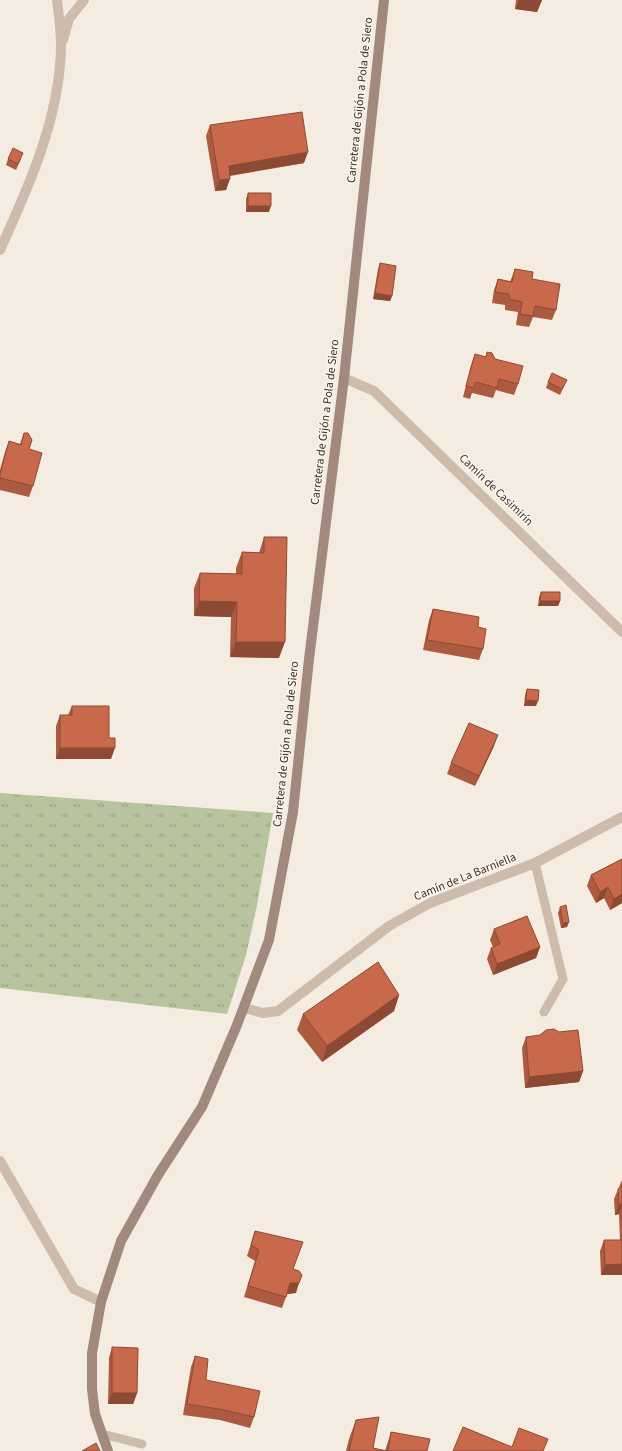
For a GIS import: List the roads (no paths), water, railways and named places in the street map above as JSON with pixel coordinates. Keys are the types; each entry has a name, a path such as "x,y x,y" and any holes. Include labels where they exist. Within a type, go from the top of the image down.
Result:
{"street":[{"path":"57,0 61,46"},
{"path":"0,250 22,203 43,148 55,101 61,46 69,20 84,0"},
{"name":"Carretera de Gijón a Pola de Siero","path":"108,1451 95,1414 92,1389 92,1353 101,1302 121,1241 158,1175 202,1107 244,1008 269,940 293,812 309,659 344,378 384,0"},
{"name":"Camín de Casimirín","path":"344,378 374,390 622,632"},
{"name":"Camín de La Barniella","path":"244,1008 263,1013 278,1011 389,926 430,903 535,863 622,817"},
{"path":"0,1161 74,1289 101,1302"}],"lane":[{"path":"535,863 563,979 544,1012"},
{"path":"102,1434 142,1444"}]}
